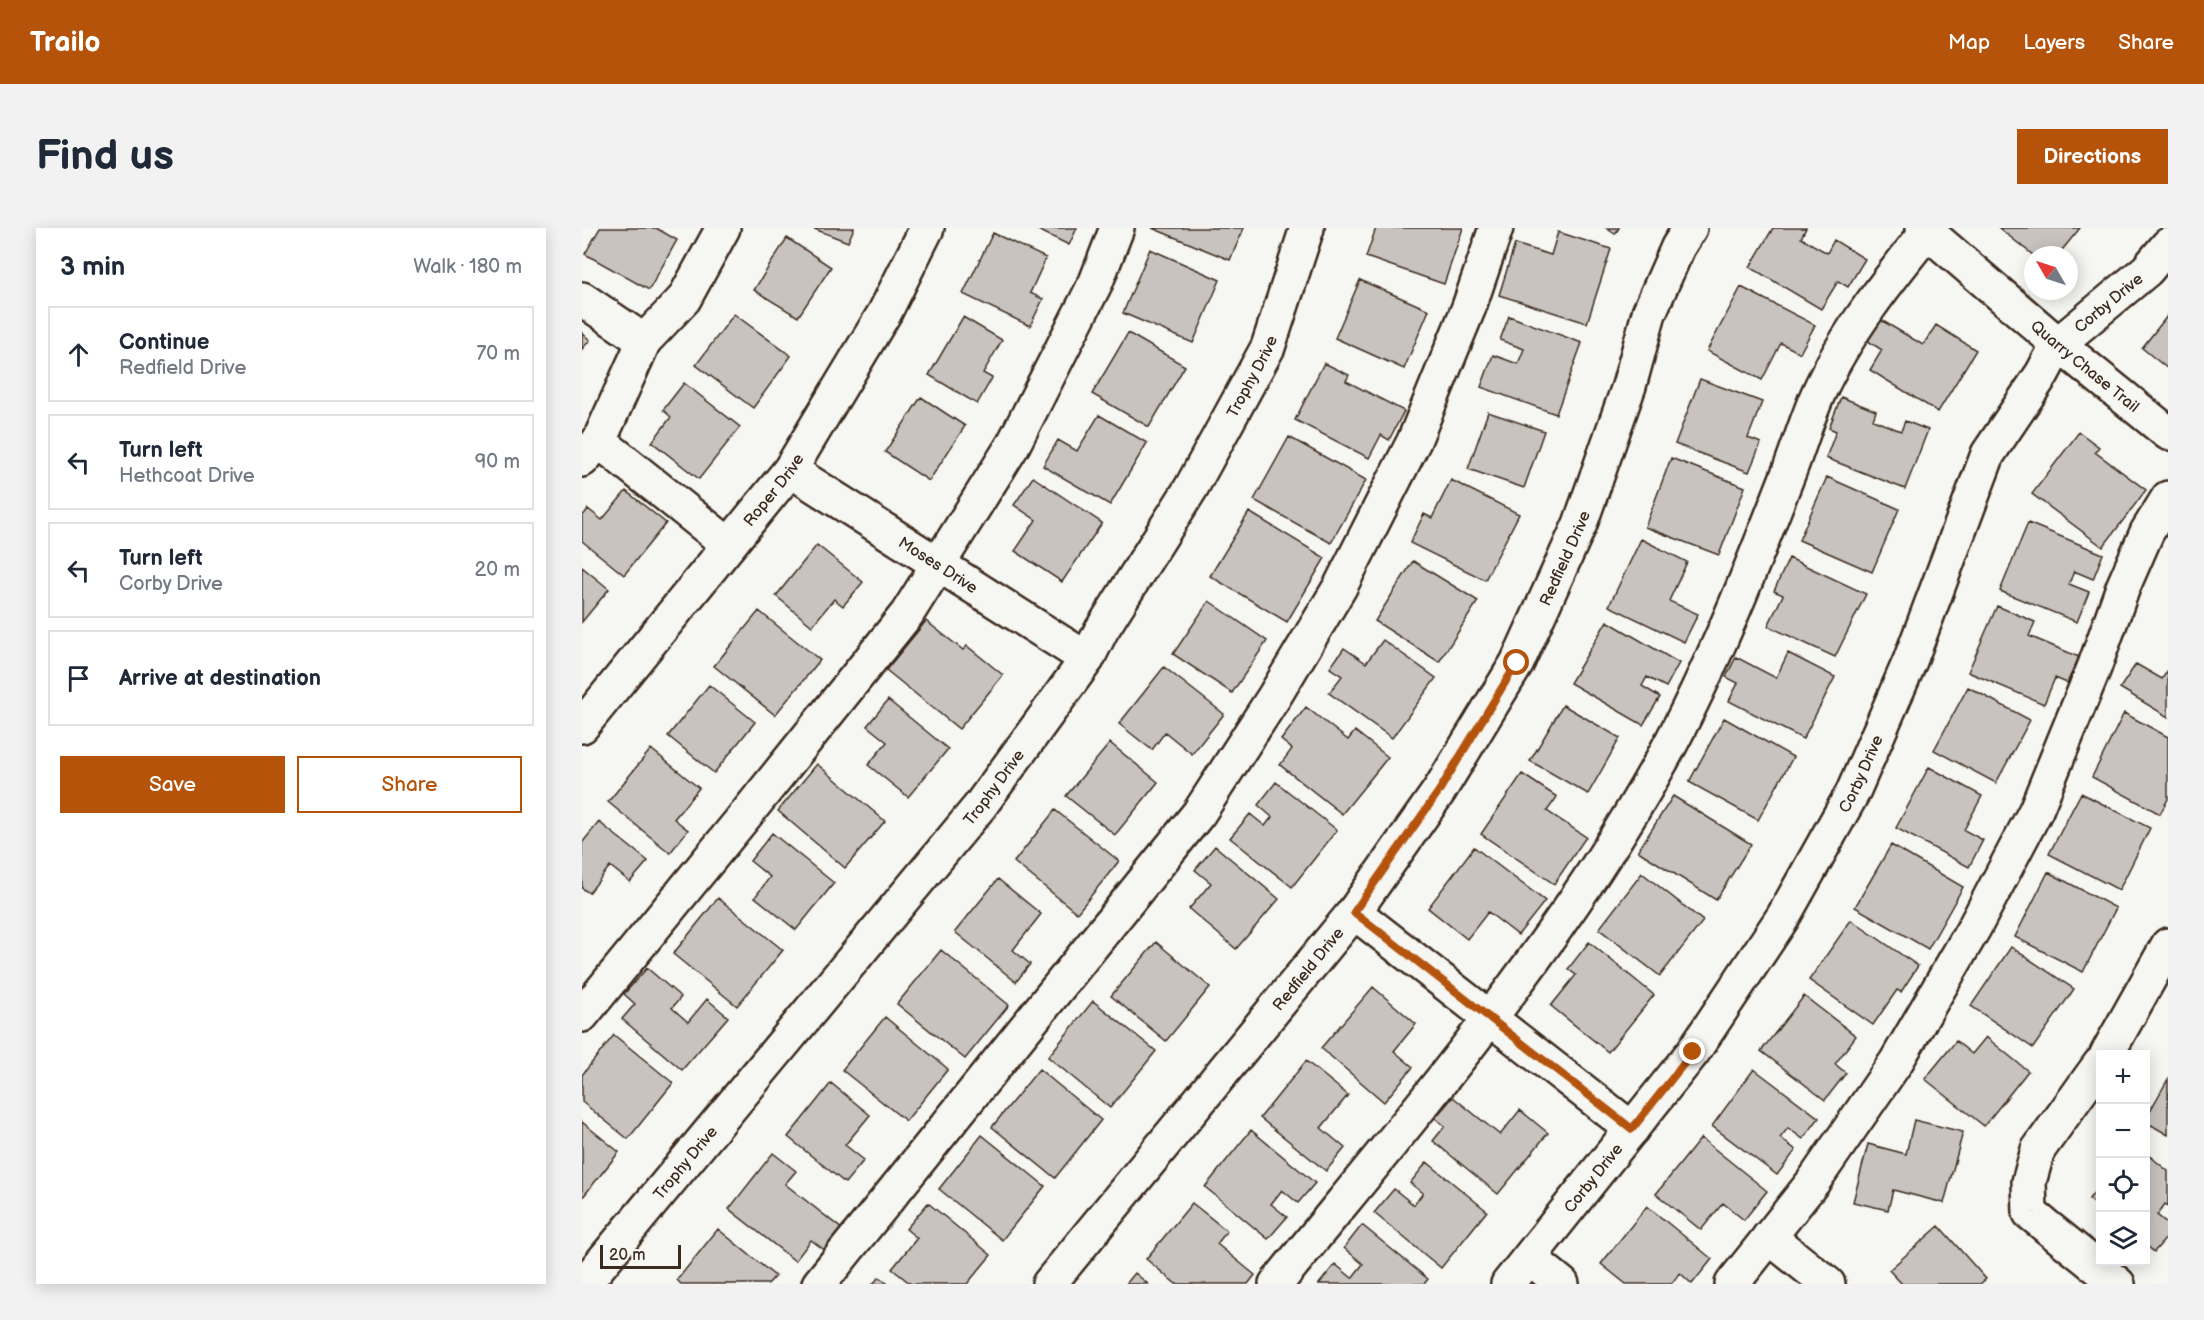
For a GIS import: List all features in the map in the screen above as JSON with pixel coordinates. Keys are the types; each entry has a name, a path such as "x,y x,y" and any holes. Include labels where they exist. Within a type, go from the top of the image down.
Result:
{"street":[{"path":"723,228 684,299 644,341 590,450 729,545"},
{"name":"Roper Drive","path":"582,726 790,470 885,312 927,228"},
{"path":"582,1015 907,614 1013,445 1091,292 1117,228"},
{"name":"Trophy Drive","path":"584,1284 980,806 1087,659 1101,631 1191,488 1268,347 1307,228"},
{"path":"819,1284 1199,813 1268,706 1340,588 1414,441 1469,307 1496,228"},
{"name":"Redfield Drive","path":"1049,1284 1354,912 1439,791 1517,663 1580,524 1629,386 1649,314 1678,247 1690,228"},
{"path":"1276,1284 1491,1019 1545,944 1612,843 1663,758 1715,656 1818,394 1851,336 1927,229"},
{"name":"Quarry Chase Trail","path":"1927,229 2058,344 2168,433"},
{"name":"Corby Drive","path":"1508,1284 1693,1052 1783,916 1853,792 1910,661 1988,454 2042,374 2058,344 2147,270 2168,245"},
{"path":"582,299 644,341"},
{"name":"Moses Drive","path":"790,470 1087,659"},
{"path":"1732,1284 1813,1182 1896,1062 1974,928 2036,810 2094,668 2123,587 2147,532 2168,498"},
{"path":"1354,912 1632,1129"},
{"path":"2109,1050 2168,945"},
{"path":"2096,1070 2038,1150 2029,1182 2030,1213 2118,1284"},
{"path":"1769,1237 1828,1284"},
{"path":"1530,1258 1562,1284"}],"building":[{"path":"600,228 656,228 677,240 649,290 585,254"},
{"path":"812,228 854,228 848,242"},
{"path":"1034,228 1077,228 1069,245"},
{"path":"1152,228 1244,228 1230,260"},
{"path":"1376,228 1463,228 1444,284 1366,257"},
{"path":"1606,228 1619,228 1615,234"},
{"path":"1773,228 1806,228 1801,238 1827,253 1834,240 1865,259 1848,287 1838,281 1821,309 1750,267"},
{"path":"1999,228 2080,228 2065,246 2024,246 2024,248"},
{"path":"1558,232 1611,249 1587,323 1499,295 1515,244 1551,255"},
{"path":"993,233 1046,258 1030,293 1043,299 1030,326 963,294"},
{"path":"787,238 831,267 798,317 754,290"},
{"path":"1150,249 1220,280 1193,343 1123,313"},
{"path":"1360,280 1429,310 1404,369 1335,338"},
{"path":"1741,287 1815,325 1800,353 1781,343 1762,380 1707,351"},
{"path":"734,314 791,356 753,408 696,365"},
{"path":"2168,315 2168,369 2142,348"},
{"path":"1509,316 1582,343 1556,414 1481,387 1493,355 1518,364 1524,349 1500,340"},
{"path":"963,317 1002,340 983,373 992,378 977,404 929,375"},
{"path":"1881,320 1923,345 1936,325 1976,350 1938,412 1870,370 1882,350 1868,341"},
{"path":"582,333 590,340 582,349"},
{"path":"1128,333 1185,366 1149,427 1092,394"},
{"path":"1324,363 1349,375 1346,381 1404,411 1389,440 1381,435 1369,458 1295,420"},
{"path":"1700,379 1762,402 1748,438 1761,443 1749,472 1675,444"},
{"path":"684,383 740,427 699,479 652,442 671,417 663,410"},
{"path":"921,397 965,426 929,481 885,452"},
{"path":"1841,397 1876,411 1873,420 1901,431 1905,421 1928,430 1905,489 1826,458 1836,431 1829,428"},
{"path":"1488,412 1544,431 1524,488 1468,469"},
{"path":"1099,415 1147,443 1110,505 1043,466 1058,440 1077,451"},
{"path":"2079,432 2099,447 2095,452 2146,490 2103,547 2032,494"},
{"path":"1289,437 1366,480 1331,543 1254,500"},
{"path":"1671,458 1745,487 1719,555 1645,527"},
{"path":"1033,477 1102,523 1062,582 1015,551 1036,520 1014,505"},
{"path":"1827,477 1899,509 1872,572 1799,540"},
{"path":"1451,480 1519,514 1485,580 1410,543 1424,514 1432,518"},
{"path":"626,491 666,523 624,575 582,541 582,517 588,509 602,520"},
{"path":"1249,512 1325,558 1287,622 1210,576"},
{"path":"2028,523 2103,554 2093,579 2074,571 2069,584 2089,592 2077,622 2000,591"},
{"path":"1641,539 1687,562 1669,601 1698,614 1684,642 1609,606"},
{"path":"817,545 863,582 843,606 834,599 812,626 776,596"},
{"path":"1789,558 1866,594 1835,657 1768,626 1783,595 1774,591"},
{"path":"1413,561 1478,601 1439,662 1375,621"},
{"path":"582,567 609,589 582,622"},
{"path":"1209,601 1267,641 1232,693 1173,654"},
{"path":"1997,606 2035,622 2029,636 2079,657 2067,683 2055,678 2044,704 1968,672"},
{"path":"759,611 820,660 775,715 714,666"},
{"path":"926,621 963,650 967,646 1003,675 959,729 886,670"},
{"path":"1607,621 1679,663 1666,687 1647,677 1642,686 1660,697 1643,725 1570,683"},
{"path":"1383,640 1436,678 1392,738 1329,693 1342,676 1330,668 1344,648 1366,663"},
{"path":"1788,653 1835,677 1803,739 1729,701 1738,683 1726,677 1736,657 1776,678"},
{"path":"2136,664 2162,679 2168,670 2168,717 2120,688"},
{"path":"1164,667 1224,714 1192,754 1165,732 1152,750 1119,724"},
{"path":"709,685 755,722 714,773 668,736"},
{"path":"1968,687 2030,720 1996,783 1934,750"},
{"path":"888,700 948,749 908,797 868,765 887,742 867,726"},
{"path":"1563,705 1620,738 1588,794 1530,761"},
{"path":"1306,707 1348,740 1355,731 1388,757 1342,814 1280,765 1292,749 1281,740"},
{"path":"2124,713 2168,737 2168,799 2160,814 2092,777"},
{"path":"1724,718 1793,757 1758,820 1689,782"},
{"path":"1110,743 1158,782 1115,835 1066,796"},
{"path":"651,749 699,788 674,819 688,830 670,853 608,802"},
{"path":"817,764 885,821 845,868 778,811"},
{"path":"1929,767 1982,796 1964,830 1983,840 1969,867 1896,828"},
{"path":"1522,774 1557,797 1547,811 1586,837 1554,884 1481,834"},
{"path":"1276,782 1337,830 1292,887 1230,838 1250,814 1265,826 1272,817 1258,805"},
{"path":"2081,793 2150,828 2119,890 2049,854"},
{"path":"1673,796 1751,844 1716,900 1638,851"},
{"path":"1055,810 1119,861 1077,913 1014,862"},
{"path":"599,822 648,861 630,882 610,866 589,893 582,888 582,843"},
{"path":"772,833 834,883 796,930 755,897 770,877 750,861"},
{"path":"1891,845 1963,887 1928,949 1855,907"},
{"path":"1215,846 1279,899 1236,949 1189,909 1211,883 1195,870"},
{"path":"1474,847 1545,901 1518,935 1488,912 1467,939 1428,908"},
{"path":"2048,872 2116,908 2083,972 2015,937"},
{"path":"1642,873 1703,921 1660,976 1599,929"},
{"path":"998,879 1041,914 1013,950 1030,964 1016,982 955,932"},
{"path":"718,898 783,950 737,1006 673,954"},
{"path":"1851,920 1918,966 1901,992 1897,990 1873,1025 1809,980"},
{"path":"1156,942 1210,987 1166,1041 1111,996"},
{"path":"1589,942 1654,995 1608,1052 1551,1006 1576,975 1568,969"},
{"path":"2011,947 2074,989 2033,1048 1971,1006"},
{"path":"941,950 1009,1005 965,1059 897,1004"},
{"path":"647,968 681,997 672,1008 688,1022 707,999 728,1017 682,1070 622,1019 635,1004 624,994"},
{"path":"1373,987 1416,1024 1394,1051 1413,1067 1384,1102 1321,1048"},
{"path":"1804,996 1856,1036 1835,1064 1846,1073 1825,1100 1761,1051"},
{"path":"1093,1001 1156,1051 1110,1108 1048,1057"},
{"path":"885,1017 948,1069 906,1121 842,1070"},
{"path":"614,1035 673,1083 628,1139 582,1102 582,1075"},
{"path":"1986,1037 2028,1071 1984,1126 1925,1079 1956,1041 1972,1054"},
{"path":"1306,1061 1348,1095 1321,1128 1345,1148 1326,1171 1260,1118"},
{"path":"1039,1069 1101,1120 1055,1178 992,1127"},
{"path":"1754,1069 1819,1118 1803,1139 1788,1128 1780,1138 1796,1150 1777,1175 1712,1126"},
{"path":"2168,1079 2168,1135 2150,1124 2150,1111"},
{"path":"831,1083 870,1115 845,1145 864,1160 845,1183 788,1137"},
{"path":"1453,1097 1500,1135 1520,1110 1548,1133 1498,1194 1433,1141 1445,1126 1435,1118"},
{"path":"1914,1120 1963,1132 1944,1203 1893,1190 1888,1210 1853,1202 1868,1144 1906,1154"},
{"path":"582,1122 619,1152 582,1198"},
{"path":"1251,1130 1315,1183 1298,1203 1282,1190 1271,1204 1287,1217 1268,1239 1205,1187"},
{"path":"982,1135 1045,1186 1002,1240 939,1189"},
{"path":"1701,1138 1767,1191 1744,1220 1723,1203 1701,1230 1656,1194"},
{"path":"773,1153 796,1171 785,1184 843,1230 827,1252 811,1240 795,1261 729,1209"},
{"path":"2150,1156 2168,1171 2168,1206 2165,1204 2157,1215 2168,1224 2168,1236 2154,1252 2150,1248"},
{"path":"1427,1162 1487,1211 1441,1268 1374,1213 1394,1189 1414,1205 1423,1193 1410,1183"},
{"path":"2096,1190 2096,1205 2089,1199"},
{"path":"928,1203 991,1255 967,1284 911,1284 892,1269 917,1238 906,1229"},
{"path":"1192,1203 1227,1231 1217,1244 1255,1275 1248,1284 1176,1284 1146,1259"},
{"path":"1647,1206 1712,1259 1692,1284 1680,1273 1671,1284 1626,1284 1601,1264"},
{"path":"1362,1225 1428,1279 1424,1284 1319,1284 1335,1264 1352,1278 1363,1264 1344,1248"},
{"path":"1939,1226 1986,1279 1980,1284 1902,1284 1889,1270"},
{"path":"718,1229 775,1276 768,1284 681,1284 677,1280"},
{"path":"1135,1273 1148,1284 1126,1284"},
{"path":"879,1277 888,1284 873,1284"}],"route":[{"path":"1517,663 1439,791 1354,912 1632,1129 1693,1052"}]}
